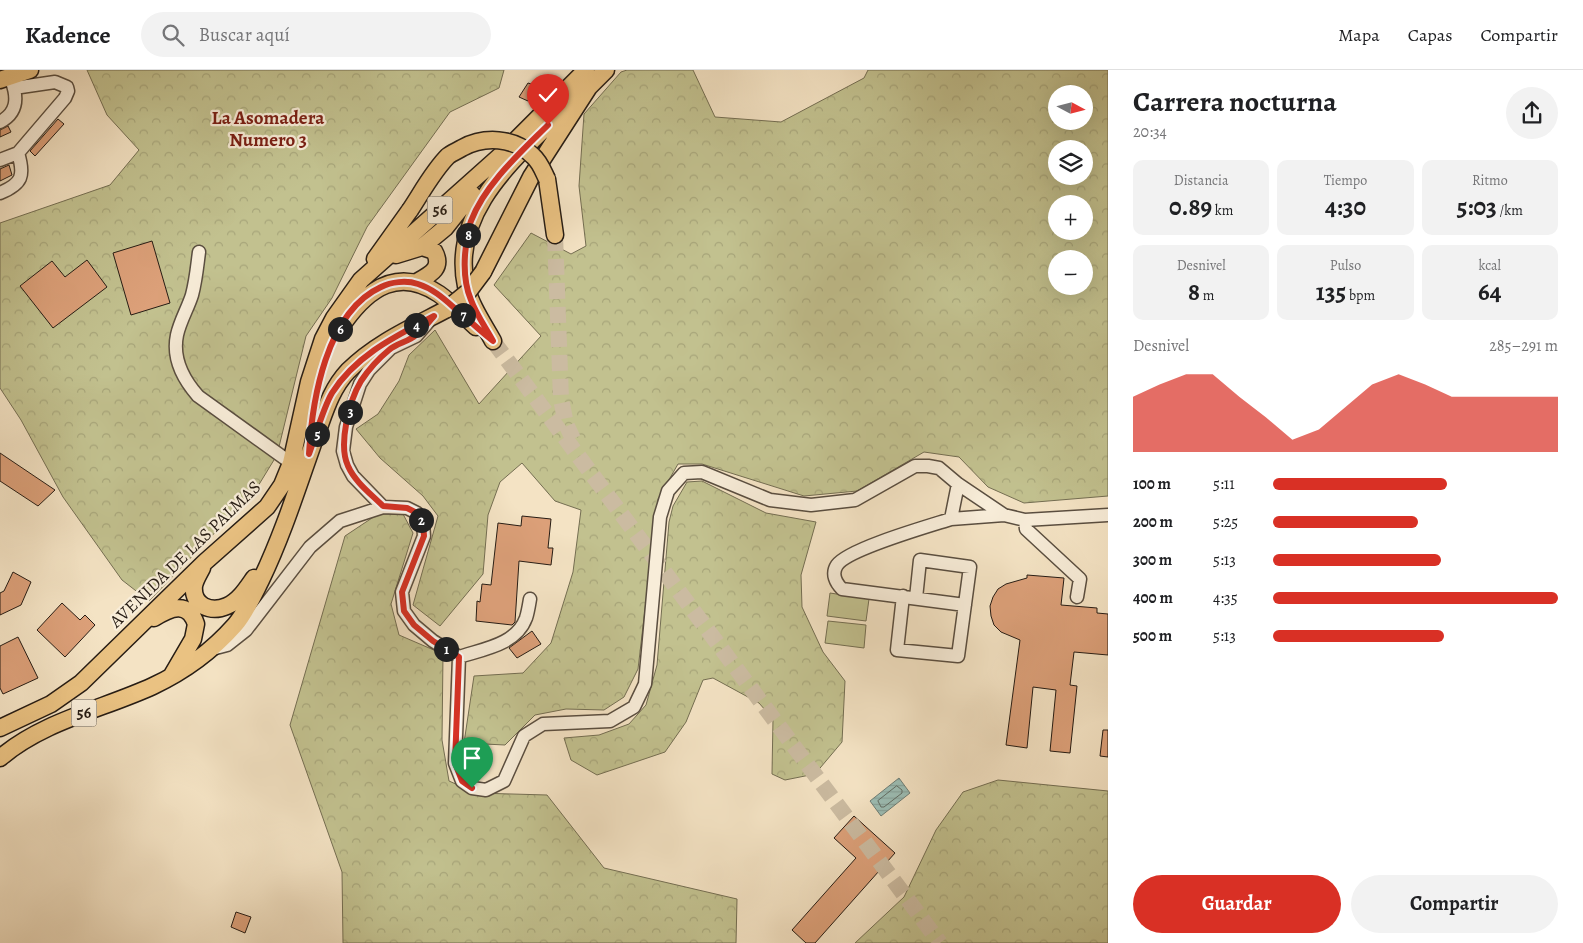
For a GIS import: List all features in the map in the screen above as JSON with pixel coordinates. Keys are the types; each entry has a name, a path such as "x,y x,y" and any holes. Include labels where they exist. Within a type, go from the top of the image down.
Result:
{"main road":[{"path":"8,81 30,70"},
{"name":"AVENIDA DE LAS PALMAS","path":"0,728 51,704 81,683 206,562 267,507 282,485 291,463 309,382 323,339 334,318 361,280 378,263 408,240 500,155 586,70"},
{"name":"56","path":"0,758 20,742 87,711 154,685 192,665 235,625 249,606 274,551 331,395 348,372 378,346 441,312 468,292 483,272 531,177 589,87 606,70"},
{"path":"309,454 311,421 330,345 343,323 358,304 372,291 388,284 416,283 431,289 441,295 493,341 471,302 466,285 465,253 471,221 494,183 514,159 589,87"},
{"path":"361,280 429,180 449,155 470,144 486,139 502,140 520,147 533,156 542,168 547,179 555,235"},
{"path":"378,263 400,252 422,247 445,228 500,155"},
{"path":"472,194 463,214 458,233 454,272 464,307 476,326"},
{"path":"416,283 434,272 437,266 438,257 434,251 422,247"},
{"path":"206,562 194,586 195,596 204,607 220,609 238,600 274,551"},
{"path":"134,631 172,609 179,608 190,613 196,624 196,631 172,675"}],"lane":[{"path":"0,122 8,118 15,103 8,81 56,82 67,87 66,98 18,153 0,160"},
{"path":"0,193 19,182 22,174 22,164 18,153"},
{"path":"198,252 197,273 192,296 177,335 176,352 179,367 187,384 198,396 291,463"},
{"path":"383,506 353,476 347,465 343,451 346,428 360,384 369,370 391,348 416,336 441,312"},
{"path":"459,657 455,763 462,781 472,788 486,790 504,781 524,736 543,724 610,721 634,707 645,684 660,517 668,491 684,473 702,472 770,500 811,505 855,500 915,466 928,466 939,468 958,484 1004,515"},
{"path":"951,519 958,484"},
{"path":"212,648 227,645 246,630 310,547 340,520 383,506 407,508 417,513 423,523 424,536 402,592 404,611 414,625 426,636 459,657"},
{"path":"965,605 842,589 835,579 836,567 843,560 860,550 951,519 1004,515 1025,520 1108,515"},
{"path":"1025,520 1026,529 1080,578 1077,597"},
{"path":"920,560 970,567 965,605 958,656 897,650 920,560"},
{"path":"459,657 499,644 516,634 526,619 530,599"}],"green space":[{"path":"87,70 504,70 499,88 450,112 367,227 332,298 306,336 277,455 255,491 149,601 122,580 63,497 21,420 0,388 0,223 110,185 139,150 107,115"},
{"path":"627,70 693,70 715,117 781,122 864,78 868,70 1108,70 1108,496 1024,503 988,487 959,457 924,452 857,491 804,496 702,464 678,464 658,499 638,669 624,697 604,710 566,709 535,715 505,745 464,743 474,676 523,673 551,643 573,572 581,510 555,501 522,463 500,482 488,515 483,574 440,626 413,605 438,516 423,496 380,458 356,429 378,414 399,381 409,355 435,330 479,404 541,336 494,285 531,233 571,254 586,246 579,186 584,114 621,72"},
{"path":"702,481 766,513 816,522 801,575 802,607 823,652 845,681 842,742 815,774 785,780 772,774 773,719 759,703 713,678 703,680 686,722 665,752 597,775 571,760 564,738 599,735 629,724 646,705 657,665 669,522 673,506 687,482"},
{"path":"378,514 403,514 413,533 391,604 399,635 443,654 442,740 449,781 476,793 547,795 604,868 737,899 736,943 343,943 342,872 290,725 345,536"},
{"path":"830,593 869,599 866,621 827,616"},
{"path":"828,621 866,625 864,648 825,643"},
{"path":"998,780 1108,791 1108,943 855,943 904,897 936,830 963,792"}],"water":[{"path":"899,778 910,793 881,816 870,801"}],"building":[{"path":"528,83 537,86 528,101 519,97"},
{"path":"58,119 64,124 35,156 30,151"},
{"path":"8,126 11,132 0,137 0,130"},
{"path":"9,165 12,175 0,181 0,169"},
{"path":"152,241 170,303 131,315 113,253"},
{"path":"87,260 107,287 53,328 20,286 52,261 65,277"},
{"path":"0,453 55,490 38,506 0,481"},
{"path":"522,516 551,519 548,548 553,548 551,565 519,561 515,622 512,625 476,621 477,601 480,602 482,584 491,585 498,523 521,526"},
{"path":"13,572 31,582 21,605 0,615 0,593 4,591"},
{"path":"1027,575 1064,578 1061,605 1097,608 1097,613 1108,614 1108,655 1074,652 1070,685 1077,686 1070,753 1050,751 1056,690 1033,687 1027,748 1006,745 1020,640 1001,632 994,625 990,606 998,589 1006,584 1027,578"},
{"path":"62,603 80,620 85,615 95,625 65,657 37,630"},
{"path":"532,631 541,644 517,658 509,648"},
{"path":"18,637 38,678 3,694 0,688 0,646"},
{"path":"1103,730 1108,730 1108,757 1100,756"},
{"path":"854,816 895,853 815,943 806,943 792,930 856,858 834,838"},
{"path":"236,912 251,917 245,933 231,927"}],"tunnel":[{"path":"555,235 561,399 566,424 573,439"},
{"path":"493,341 940,943"}],"district":[{"name":"La Asomadera Numero 3","path":"268,129"}],"route":[{"path":"472,788 462,781 455,763 459,657 433,641 414,625 404,611 402,592 424,536 423,523 417,513 407,508 383,506 353,476 343,451 346,428 353,402 360,384 369,370 391,348 416,336 434,316 378,346 348,372 331,395 309,454 311,421 330,345 343,323 358,304 372,291 388,284 405,282 416,283 431,289 441,295 493,341 471,302 466,285 464,268 471,221 480,203 494,183 514,159 548,125"}]}
